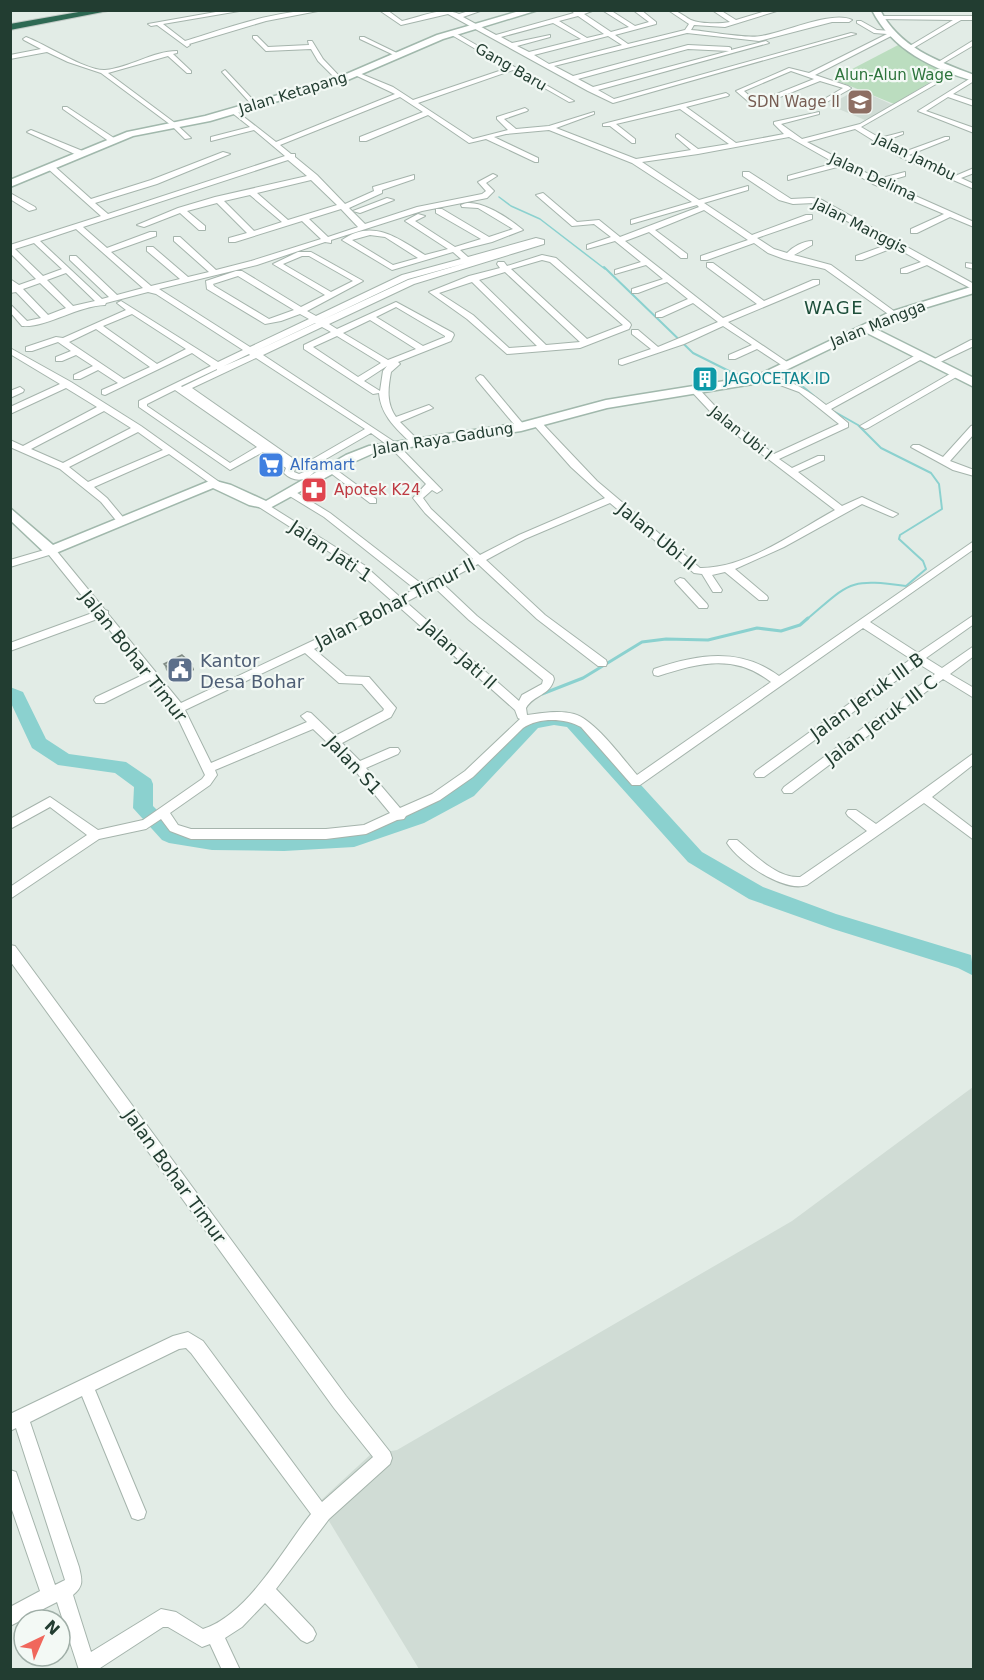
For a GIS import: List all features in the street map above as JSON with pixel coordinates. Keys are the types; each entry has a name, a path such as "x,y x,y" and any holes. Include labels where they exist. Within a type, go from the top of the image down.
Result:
{"highway":[{"path":"10,25 88,10"},
{"path":"10,25 108,10"}],"street":[{"path":"260,20 244,10 155,23 185,44 260,20 320,10"},
{"path":"382,10 401,23 447,11 614,101 853,34"},
{"path":"414,10 424,18"},
{"name":"Jalan Ketapang","path":"10,184 81,153 145,129 233,111 340,80 452,33 534,10"},
{"path":"494,37 555,21 575,12 592,10"},
{"path":"605,10 634,28"},
{"path":"526,55 654,22 636,10"},
{"path":"671,10 694,23 724,28 763,41 785,54"},
{"path":"678,10 694,23"},
{"path":"715,10 735,22"},
{"path":"547,66 687,30 724,28 735,22 777,10"},
{"path":"962,10 974,11"},
{"path":"456,17 479,11"},
{"path":"575,12 686,82"},
{"path":"215,15 236,29"},
{"path":"878,16 891,33 910,48 938,64 974,78"},
{"path":"861,21 878,16 974,18"},
{"path":"724,28 738,34 759,36 827,17 849,19"},
{"path":"590,90 738,50 832,20 858,17 876,32 891,33"},
{"path":"910,48 959,18"},
{"path":"186,19 194,25"},
{"path":"555,21 586,40"},
{"path":"687,30 694,23"},
{"path":"533,27 562,46"},
{"path":"202,30 211,36"},
{"name":"Gang Baru","path":"452,33 571,101"},
{"path":"811,74 891,33"},
{"path":"510,46 548,36"},
{"path":"255,37 266,49 311,45 340,80"},
{"path":"362,38 398,55"},
{"path":"26,39 47,50 103,72 173,124 187,138"},
{"path":"938,64 974,42"},
{"path":"570,79 694,46 738,50"},
{"path":"10,57 47,50"},
{"path":"103,72 137,58 171,52 189,72"},
{"path":"413,102 513,68"},
{"path":"821,78 759,104 739,91 787,70 797,69 848,88 823,102"},
{"path":"801,141 856,127 955,71"},
{"path":"225,72 255,105"},
{"path":"357,74 400,94 430,112 466,139 476,141 514,131 550,128 592,113"},
{"path":"974,78 921,111 974,131"},
{"path":"276,144 400,94"},
{"path":"947,94 974,104"},
{"path":"632,141 608,124 726,95"},
{"path":"682,107 735,145"},
{"path":"65,108 113,140"},
{"path":"514,131 499,118 525,110"},
{"path":"233,111 291,156 364,228"},
{"path":"363,140 430,112"},
{"name":"Jalan Delima","path":"817,113 776,123 790,135 841,164 974,225"},
{"name":"Jalan Jambu","path":"856,127 903,155 974,187"},
{"path":"213,140 255,128"},
{"path":"550,128 635,161 773,252 828,267 894,314"},
{"path":"31,132 81,153"},
{"path":"879,141 901,133"},
{"path":"635,161 790,135"},
{"path":"678,136 698,152"},
{"path":"489,138 535,160"},
{"path":"903,155 947,138"},
{"path":"89,202 154,182 226,154"},
{"path":"71,309 10,248 291,156"},
{"path":"791,178 841,164"},
{"path":"50,167 107,217"},
{"path":"955,178 974,170"},
{"name":"Jalan Manggis","path":"746,174 788,201 809,199 817,201 974,289"},
{"path":"876,182 902,174"},
{"path":"10,306 25,324 47,319 71,309 118,301 328,240 420,209 486,195 490,189 483,182 493,176"},
{"path":"141,225 181,210 314,177"},
{"path":"346,209 379,191 376,189 411,177"},
{"path":"634,222 696,201 745,188"},
{"path":"252,193 287,223"},
{"path":"10,195 32,209"},
{"path":"540,195 575,224 596,222 723,322 786,364"},
{"path":"218,200 253,234"},
{"path":"232,240 303,218 390,200"},
{"path":"424,258 380,231 369,231 346,240 390,268 424,258 455,250 489,240 519,230 473,204 439,211 409,221 455,250 469,261"},
{"path":"590,247 655,228 705,207"},
{"path":"181,210 202,228"},
{"path":"439,211 489,240"},
{"path":"914,231 951,214"},
{"path":"704,258 809,217"},
{"path":"303,218 328,240"},
{"path":"77,226 150,290 159,292 393,445 435,487 420,495 418,501 541,617 603,663"},
{"path":"655,228 684,256"},
{"path":"105,251 153,234"},
{"path":"177,239 215,273"},
{"path":"36,240 102,303"},
{"path":"787,257 794,250 809,243"},
{"path":"859,258 896,244"},
{"path":"150,249 186,280"},
{"path":"764,256 773,252"},
{"path":"330,295 276,264 302,254 311,254 359,280 330,295 299,310 267,322 209,284 238,273 299,310 314,318 387,363"},
{"path":"253,352 314,318 364,300 408,280 492,255 586,343"},
{"path":"542,257 549,257 627,325 621,330 586,343 507,351 470,317 434,294 435,290 472,278 542,257"},
{"path":"73,258 131,311 219,368"},
{"path":"618,272 648,262"},
{"path":"904,272 928,262"},
{"path":"710,266 763,304"},
{"path":"14,290 67,270"},
{"path":"472,278 543,347"},
{"path":"635,291 669,279"},
{"path":"10,281 14,290 47,319"},
{"path":"622,362 657,350 816,282"},
{"name":"Jalan Mangga","path":"786,364 894,314 974,289"},
{"path":"659,315 695,299"},
{"path":"264,447 230,467 143,407 142,403 175,386 322,324 364,300"},
{"path":"358,380 387,363 448,339 450,335 399,305 369,316 309,344 307,349 376,392"},
{"path":"63,341 131,311"},
{"path":"369,316 417,352"},
{"path":"97,326 156,367"},
{"path":"864,327 919,357 973,382"},
{"path":"635,332 657,350"},
{"path":"29,349 55,338 63,341 124,383"},
{"path":"931,363 974,342"},
{"path":"732,357 757,346"},
{"path":"10,350 138,428 217,484 262,505"},
{"path":"105,392 192,350"},
{"path":"59,359 77,351"},
{"path":"417,352 387,371 384,404 393,421 417,444"},
{"path":"829,407 919,357"},
{"name":"Jalan Raya Gadung","path":"262,505 291,493 309,473 331,469 373,449 538,424 606,404 765,376 786,364"},
{"path":"77,377 99,366"},
{"path":"219,368 186,388 221,416"},
{"path":"865,426 955,374"},
{"path":"765,376 802,390 845,424 772,458"},
{"path":"480,378 520,427"},
{"path":"10,411 68,384"},
{"path":"175,386 264,447 309,473 371,429"},
{"path":"10,395 20,390"},
{"name":"Jalan Ubi I","path":"695,390 724,421 791,472"},
{"path":"22,450 104,407"},
{"path":"393,421 429,408"},
{"name":"Jalan Ubi II","path":"538,424 576,467 611,499 702,572 727,568 776,547 840,509 862,500 893,514"},
{"path":"63,467 138,428"},
{"path":"944,462 974,428"},
{"path":"10,443 63,467 88,486 122,522"},
{"path":"916,447 944,462 974,473"},
{"path":"88,486 171,450"},
{"path":"821,458 791,472 840,509"},
{"path":"331,469 373,501"},
{"path":"10,564 51,551 206,485 217,484"},
{"path":"291,493 327,515 420,588"},
{"name":"Jalan Bohar Timur II","path":"179,708 307,649 420,588 522,537 611,499"},
{"name":"Jalan Jati 1","path":"262,505 327,544 399,600"},
{"path":"10,512 51,551"},
{"path":"160,813 174,828 191,834 348,832 374,827 400,816 454,786 528,720 556,715 580,720 636,782 974,544"},
{"name":"Jalan Bohar Timur","path":"51,551 179,708 209,768"},
{"path":"727,568 763,598"},
{"path":"703,606 676,583 702,572 717,590"},
{"path":"434,581 473,618 549,679 547,686 531,694 519,708 528,720"},
{"name":"Jalan Jati II","path":"399,600 519,708"},
{"path":"10,647 104,614"},
{"name":"Jalan Jeruk III B","path":"760,774 974,618"},
{"path":"863,623 974,694"},
{"path":"307,649 339,678 347,681 365,680 390,708 387,714 334,742"},
{"name":"Jalan Jeruk III C","path":"788,789 974,650"},
{"path":"658,672 694,662 740,661 756,666 779,682"},
{"path":"100,700 152,675"},
{"name":"Jalan S1","path":"209,768 310,720 358,766 400,816"},
{"path":"358,766 394,751"},
{"path":"733,843 756,862 795,884 807,880 974,757"},
{"path":"10,894 96,835 146,824 207,781 211,775 209,768"},
{"path":"924,796 974,836"},
{"path":"10,825 50,801 96,835"},
{"path":"852,813 875,830"},
{"name":"Jalan Bohar Timur","path":"10,950 340,1402 389,1464 322,1515"},
{"path":"10,1478 57,1594 87,1667 164,1617 170,1618 198,1637 214,1634 266,1591 322,1515 193,1342 178,1341 16,1421 74,1582 57,1594 10,1617"},
{"path":"86,1387 138,1512"},
{"path":"266,1591 307,1634"},
{"path":"214,1634 231,1670"}],"shaded area":[{"name":"SDN Wage II","path":"856,90 895,106 865,120 829,105"},
{"path":"973,1087 973,1669 419,1669 318,1503 370,1455 397,1450 792,1221"}],"green space":[{"name":"Alun-Alun Wage","path":"902,43 950,70 894,104 833,79"}],"building":[{"path":"315,480 325,486 316,491 306,485"},
{"path":"182,655 192,664 175,674 164,664"}],"waterway":[{"path":"499,197 511,206 540,219 605,269"},
{"path":"604,267 693,353 735,374 759,376"},
{"path":"768,377 801,385 827,407"},
{"path":"806,620 850,586 860,583 906,586 926,569 923,561 899,539 900,535 942,509 939,484 931,473 881,448 858,425 835,412"},
{"path":"542,694 583,678 642,642 666,639 708,640 757,628 781,631 800,625 808,618"},
{"path":"10,693 17,696 39,743 65,760 119,767 144,784 143,808 169,835 212,842 284,843 354,839 417,818 467,791 532,722 554,718 573,722 695,857 756,893 833,921 964,961 974,967"}],"place":[{"name":"SDN Wage II","path":"860,102"},
{"name":"JAGOCETAK.ID","path":"705,379"},
{"name":"Alfamart","path":"271,465"},
{"name":"Apotek K24","path":"314,490"},
{"name":"Kantor Desa Bohar","path":"180,670"}],"district":[{"name":"WAGE","path":"834,307"}]}
